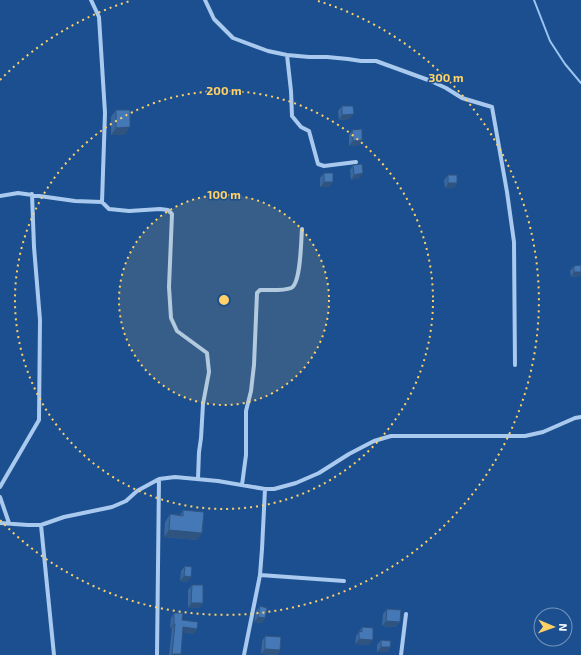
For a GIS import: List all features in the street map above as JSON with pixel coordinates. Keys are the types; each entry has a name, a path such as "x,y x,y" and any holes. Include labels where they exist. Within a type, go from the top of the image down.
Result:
{"street":[{"path":"91,0 99,17 105,113 102,202"},
{"path":"205,0 214,19 233,38 268,51 287,55 376,61 432,81 462,98 492,107 514,242 515,364"},
{"path":"287,55 292,116 301,127 309,131 318,164 324,166 356,162"},
{"path":"0,196 18,193 32,194 75,201 102,202 109,209 129,211 160,209 168,210 172,214 169,287 171,318 177,331 207,353 210,372 203,404 198,479"},
{"path":"0,487 38,420 40,320 34,247 32,194"},
{"path":"242,485 246,455 246,411 251,391 253,372 257,293 260,290 290,289 295,286 298,276 302,229"},
{"path":"0,523 41,525 64,517 112,507 126,501 137,491 159,479 175,477 265,489 274,488 296,482 319,473 349,454 374,441 391,436 525,436 543,432 570,420 581,417"},
{"path":"157,655 159,479"},
{"path":"244,655 260,574 265,489"},
{"path":"0,497 9,523"},
{"path":"41,525 54,655"},
{"path":"260,574 344,581"},
{"path":"401,655 406,614"}],"building":[{"path":"342,106 353,106 354,114 342,115"},
{"path":"116,110 130,110 130,127 116,128"},
{"path":"362,129 362,140 353,141 352,130"},
{"path":"362,164 363,173 354,175 353,165"},
{"path":"324,173 333,173 333,182 324,182"},
{"path":"448,175 457,175 457,183 448,183"},
{"path":"581,265 581,272 574,272 574,266"},
{"path":"183,510 204,512 202,533 169,530 170,514 183,516"},
{"path":"185,566 192,567 191,577 184,576"},
{"path":"192,585 203,585 203,603 191,603"},
{"path":"260,606 267,608 265,618 258,617"},
{"path":"387,609 401,610 400,622 386,621"},
{"path":"174,613 183,613 182,620 198,622 197,629 183,627 181,654 172,654 175,624"},
{"path":"362,627 373,628 373,640 359,639 359,631 362,632"},
{"path":"265,636 281,637 280,650 265,649"},
{"path":"381,640 391,641 390,647 381,647"}],"waterway":[{"path":"534,0 550,41 565,64 581,83"}]}
